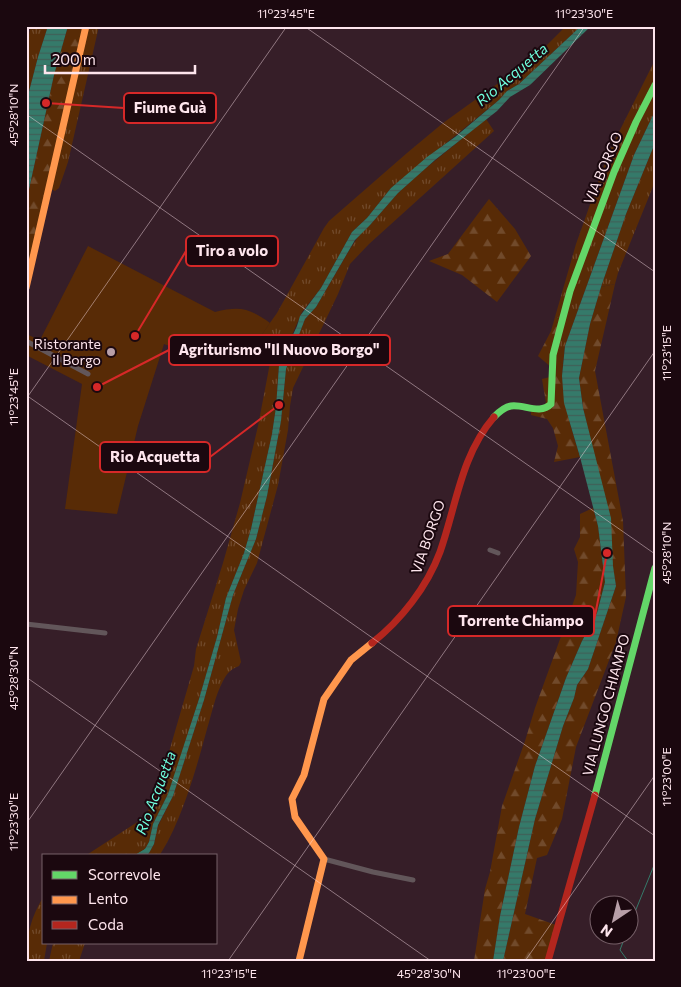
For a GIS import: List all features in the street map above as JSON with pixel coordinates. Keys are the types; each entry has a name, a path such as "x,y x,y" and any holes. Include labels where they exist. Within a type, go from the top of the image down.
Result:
{"street":[{"path":"26,288 86,26"},
{"name":"VIA BORGO","path":"324,859 295,817 292,799 304,775 324,699 351,660 386,632 427,582 440,552 458,487 470,455 492,419 500,411 513,405 539,409 548,407 551,404 551,373 554,350 578,267 621,157 655,84"},
{"path":"26,341 88,374"},
{"path":"490,550 498,554"},
{"name":"VIA LUNGO CHIAMPO","path":"548,961 581,848 655,568"},
{"path":"26,624 105,633"},
{"path":"299,961 324,859 413,880"}],"green space":[{"path":"31,26 48,26 26,103 26,47"},
{"path":"68,26 85,26 26,287 26,203 54,75"},
{"path":"85,26 99,26 68,162 59,188 55,191 48,188"},
{"path":"566,26 581,26 519,84 507,91 499,100 391,188 367,218 352,232 321,288 302,312 279,365 272,434 251,529 244,553 226,598 199,699 168,794 153,824 149,842 145,849 138,854 88,854 142,819 150,808 160,783 194,666 196,649 240,503 258,426 273,354 252,348 277,313 329,221 443,123 536,56"},
{"path":"655,60 655,111 634,155 565,346 563,364 555,359 565,320 555,317 576,244 608,154"},
{"path":"486,119 494,131 369,244 350,264 338,294 293,388 278,485 257,563 244,590 234,630 241,662 239,666 231,670 226,676 218,693 193,777 181,812 167,843 160,854 148,854 154,844 158,826 173,796 204,700 233,595 256,539 267,496 281,421 286,369 305,319 316,307 360,234 398,193"},
{"path":"655,143 655,180 652,189 615,284 601,287 626,214"},
{"path":"489,199 515,229 531,256 497,302 462,275 429,261 448,254"},
{"path":"88,246 215,312 231,309 250,311 270,323 244,360 207,360 164,344 138,426 117,514 65,509 82,384 26,355 26,334 40,340"},
{"path":"615,284 595,371 623,521 626,597 616,642 576,747 562,819 547,855 537,858 525,914 556,925 545,961 503,961 535,819 563,726 577,685 588,669 616,586 595,459 583,408 579,378 590,324 601,287"},
{"path":"555,317 565,320 555,358 563,364 562,376 565,399 580,457 554,462 558,446 553,428 547,419 531,415 531,408 538,410 546,403 542,379 550,377 551,367 538,356 551,331"},
{"path":"593,508 598,526 605,582 597,613 566,678 535,766 519,827 500,916 493,961 474,961 485,889 502,806 576,595 578,562 574,549 580,537 580,514"},
{"path":"42,900 42,944 47,944 44,961 26,961 30,927"},
{"path":"53,944 85,944 79,961 49,961"}],"shaded area":[{"path":"48,26 68,26 54,75 26,203 26,103"},
{"path":"581,26 591,26 530,85 510,97 497,111 435,160 398,193 355,240 316,307 305,319 286,369 281,421 267,496 256,539 233,595 204,700 173,796 158,825 154,844 149,853 138,854 145,849 149,842 153,824 168,794 199,699 226,598 244,553 272,434 279,365 300,316 321,288 352,232 367,218 391,188 427,157 455,137 507,91 519,84"},
{"path":"655,111 655,143 626,214 601,287 590,324 579,378 583,408 611,518 613,566 616,586 588,669 577,685 563,726 535,819 503,961 493,961 500,916 519,827 535,766 566,678 597,613 605,582 598,526 564,403 562,376 565,346 634,155"}],"waterway":[{"name":"Rio Acquetta","path":"137,854 146,849"},
{"path":"638,905 655,863"},
{"path":"622,944 620,950 628,961"}],"traffic: fast":[{"path":"494,417 511,406 542,409 551,404 553,355 570,291 614,172 655,85"},
{"path":"595,795 655,568"}],"traffic: slow":[{"path":"26,288 86,26"},
{"path":"299,961 324,859 295,817 292,799 304,775 324,699 351,660 372,643"}],"traffic: jam":[{"path":"372,643 403,613 428,578 446,535 467,465 474,448 494,417"},
{"path":"548,961 595,795"}],"place":[{"name":"Fiume Guà","path":"46,103"},
{"name":"Tiro a volo","path":"135,336"},
{"name":"Ristorante il Borgo","path":"111,352"},
{"name":"Agriturismo \"Il Nuovo Borgo\"","path":"97,387"},
{"name":"Rio Acquetta","path":"279,405"},
{"name":"Torrente Chiampo","path":"607,553"}]}
